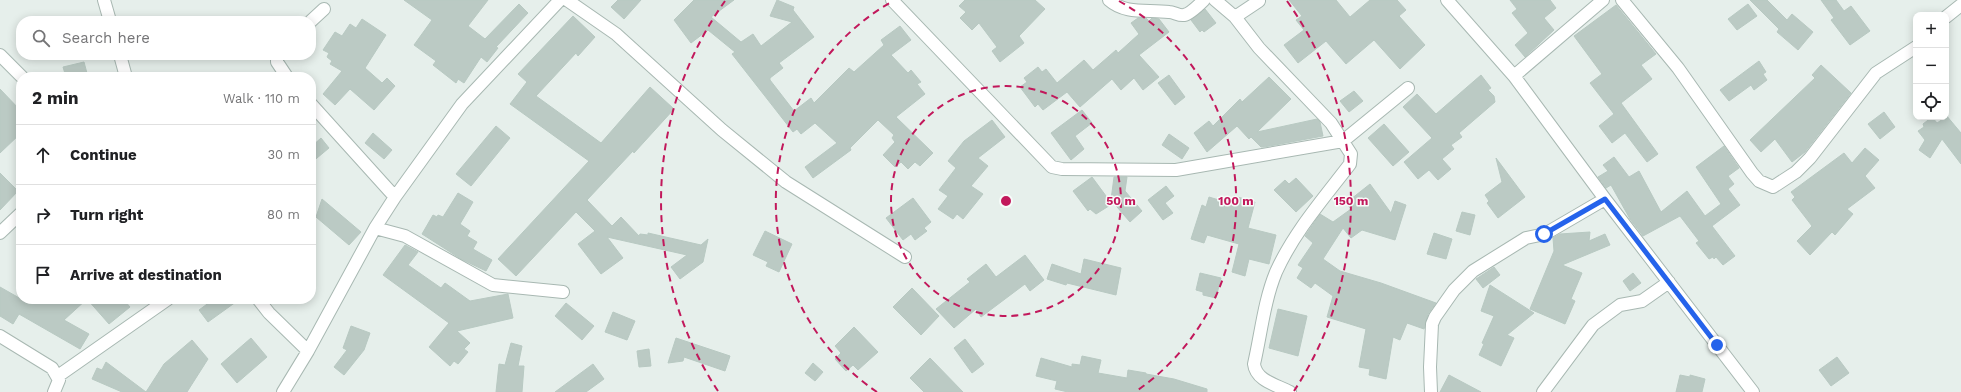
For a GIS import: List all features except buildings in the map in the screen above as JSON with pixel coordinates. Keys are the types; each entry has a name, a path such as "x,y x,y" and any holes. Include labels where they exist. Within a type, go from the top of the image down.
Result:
{"street":[{"path":"104,0 109,16"},
{"path":"283,392 308,351 375,228 395,197 462,104 560,0"},
{"path":"567,0 616,34 722,130 786,182 905,257"},
{"path":"892,0 1052,167 1062,169 1176,170 1343,141 1408,88"},
{"path":"1109,0 1116,7 1133,11 1175,12 1180,15 1185,15 1204,0"},
{"path":"1215,0 1234,18 1259,48 1331,123 1351,154 1350,164 1300,229 1276,272 1266,307 1254,364 1255,372 1261,379 1290,392"},
{"path":"1447,0 1514,76 1605,199 1753,392"},
{"path":"1514,76 1603,0"},
{"path":"1622,0 1678,68 1752,173 1759,180 1773,187 1796,172 1810,158 1876,73 1914,48"},
{"path":"1234,18 1259,1"},
{"path":"1949,15 1961,5"},
{"path":"316,16 324,9"},
{"path":"0,55 17,72"},
{"path":"121,60 125,72"},
{"path":"277,60 284,72"},
{"path":"316,110 395,197"},
{"path":"1431,392 1430,367 1432,324 1435,317 1454,290 1473,271 1526,238 1550,231 1605,199"},
{"path":"0,233 16,218"},
{"path":"375,228 405,236 493,286 563,292"},
{"path":"1543,392 1593,325 1620,305 1642,301 1669,282"},
{"path":"58,376 161,304"},
{"path":"262,304 269,313 308,351"},
{"path":"0,336 52,368 58,376 57,386 54,392"}],"route":[{"path":"1544,234 1605,199 1717,345"}]}
